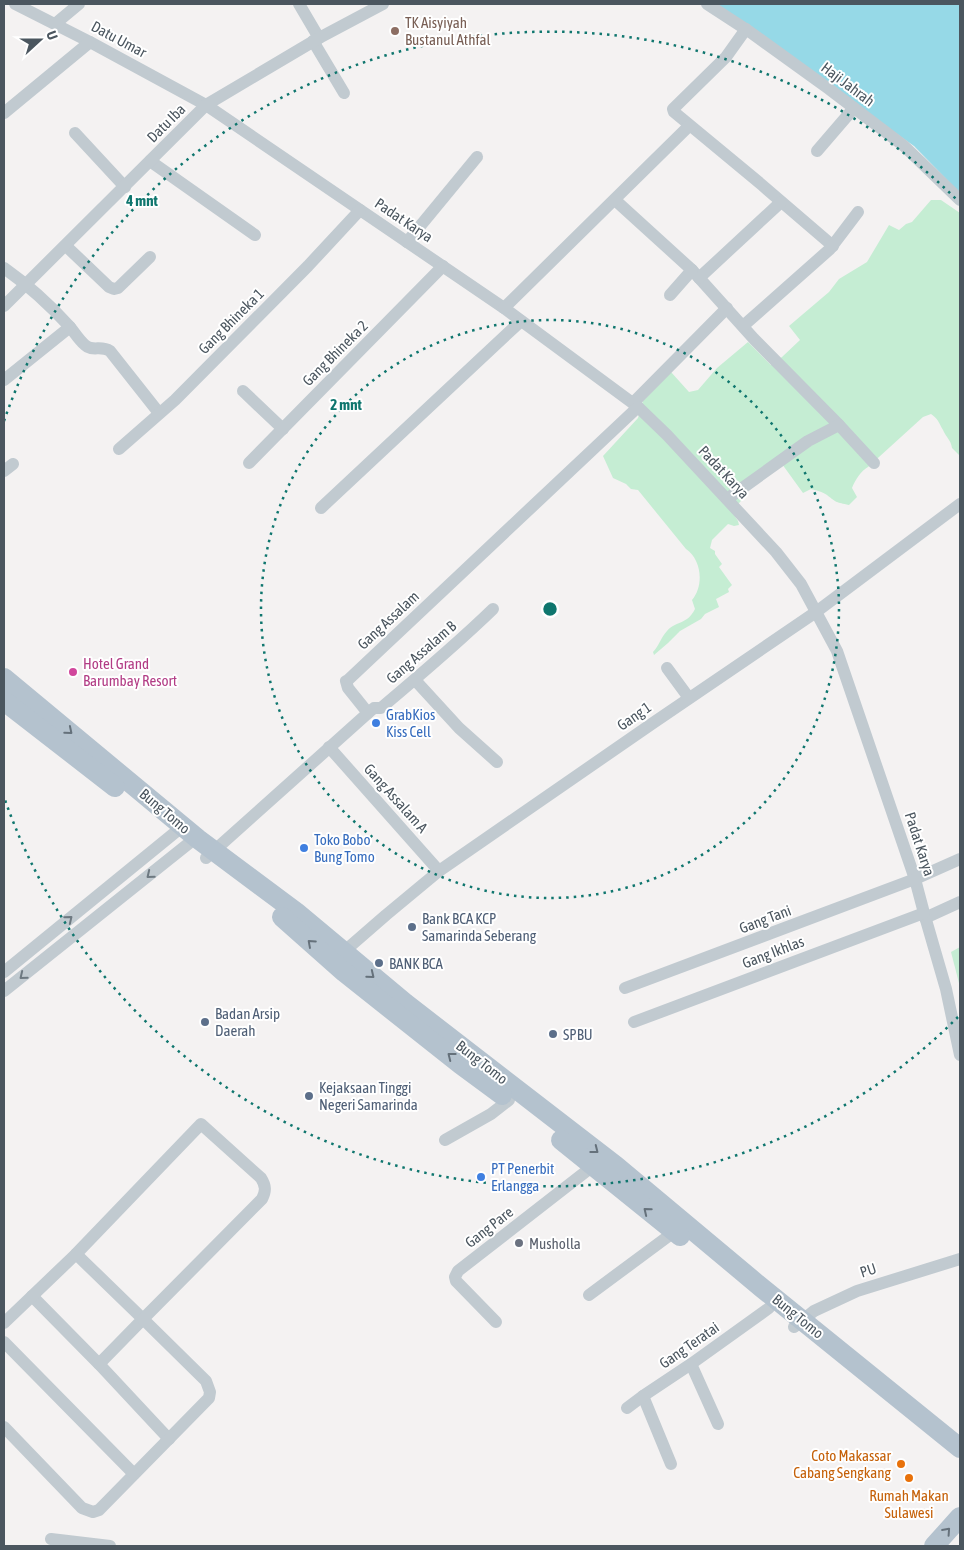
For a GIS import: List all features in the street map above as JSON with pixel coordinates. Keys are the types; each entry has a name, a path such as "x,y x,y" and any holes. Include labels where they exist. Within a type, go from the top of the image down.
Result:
{"main road":[{"name":"Bung Tomo","path":"4,678 43,721 108,781 185,835 287,921 404,1003 562,1133 593,1166 674,1232 769,1308 798,1324 960,1448"},
{"name":"Bung Tomo","path":"4,701 43,721"},
{"name":"Bung Tomo","path":"338,957 453,1058 509,1100 616,1166 798,1324 913,1417 960,1458"},
{"path":"934,1546 960,1517"}],"street":[{"name":"Datu Umar","path":"15,4 206,105"},
{"path":"55,24 79,4"},
{"path":"299,4 344,93"},
{"name":"Datu Iba","path":"4,306 206,105 316,39 383,4"},
{"name":"Haji Jahrah","path":"707,4 746,29 904,146 960,200"},
{"path":"746,29 726,57 673,110 689,126 833,246"},
{"path":"4,113 90,42"},
{"name":"Padat Karya","path":"206,105 504,308 636,405 667,435 776,552 801,584 837,650 915,879 946,989 960,1056"},
{"path":"817,151 854,108"},
{"path":"504,308 689,126"},
{"path":"75,133 125,187"},
{"path":"407,242 477,157"},
{"path":"150,161 255,235"},
{"path":"615,200 695,274 874,462"},
{"path":"670,295 781,202"},
{"name":"Gang Bhineka 1","path":"119,449 175,400 287,288 360,210"},
{"path":"743,326 833,246 858,212"},
{"path":"66,246 109,287 114,289 118,288 150,257"},
{"name":"Gang Bhineka 2","path":"249,463 443,266"},
{"path":"4,268 26,283 70,326 86,346 104,348 110,352 159,413"},
{"path":"636,405 727,308"},
{"path":"321,508 521,320"},
{"path":"4,380 70,326"},
{"path":"243,391 283,429"},
{"name":"Gang Assalam","path":"368,713 348,688 346,682 636,405"},
{"path":"727,499 808,441 839,425"},
{"name":"Gang 1","path":"338,957 439,871 816,612 960,504"},
{"name":"Gang Assalam B","path":"368,713 374,708 381,708 415,680 457,644 493,609"},
{"path":"667,668 689,698"},
{"path":"415,680 459,728 497,762"},
{"path":"210,855 368,713"},
{"name":"Gang Assalam A","path":"329,747 439,871"},
{"path":"4,972 185,835"},
{"path":"4,991 185,835"},
{"name":"Gang Tani","path":"625,988 915,879 960,859"},
{"name":"Gang Ikhlas","path":"634,1022 960,902"},
{"path":"445,1140 491,1114 509,1100"},
{"path":"4,1323 76,1254 201,1124 261,1178 266,1189 262,1199 99,1364"},
{"name":"Gang Pare","path":"496,1322 456,1281 455,1277 458,1272 593,1166"},
{"path":"589,1294 674,1232"},
{"path":"4,1427 82,1508 93,1512 99,1510 209,1398 206,1382 76,1254"},
{"name":"PU","path":"798,1324 814,1311 858,1291 960,1259"},
{"path":"32,1296 169,1439"},
{"name":"Gang Teratai","path":"627,1408 769,1308"},
{"path":"4,1342 134,1474"},
{"path":"692,1364 718,1424"},
{"path":"643,1396 671,1464"},
{"path":"51,1539 110,1546"}],"green space":[{"path":"931,200 941,200 960,213 960,456 952,448 950,441 936,418 931,414 923,417 861,473 852,488 857,497 849,505 837,502 813,489 803,493 782,464 744,492 741,501 732,512 739,525 728,524 712,540 710,548 715,551 722,564 719,567 732,585 728,589 729,592 716,599 719,607 680,631 654,655 653,652 667,631 674,625 689,618 695,609 692,600 698,588 700,573 691,554 638,490 631,489 626,484 613,478 603,456 638,418 643,401 671,372 689,392 698,390 717,368 748,342 771,365 782,357 800,340 789,326 829,292 839,279 867,262 889,225 899,230 912,222"},
{"path":"960,947 960,987 951,952"}],"water":[{"path":"712,4 960,4 960,193 914,146"}],"place":[{"name":"TK Aisyiyah Bustanul Athfal","path":"395,31"},
{"name":"Hotel Grand Barumbay Resort","path":"73,672"},
{"name":"GrabKios Kiss Cell","path":"376,723"},
{"name":"Toko Bobo Bung Tomo","path":"304,848"},
{"name":"Bank BCA KCP Samarinda Seberang","path":"412,927"},
{"name":"BANK BCA","path":"379,963"},
{"name":"Badan Arsip Daerah","path":"205,1022"},
{"name":"SPBU","path":"553,1034"},
{"name":"Kejaksaan Tinggi Negeri Samarinda","path":"309,1096"},
{"name":"PT Penerbit Erlangga","path":"481,1177"},
{"name":"Musholla","path":"519,1243"},
{"name":"Coto Makassar Cabang Sengkang","path":"901,1464"},
{"name":"Rumah Makan Sulawesi","path":"909,1478"}]}
